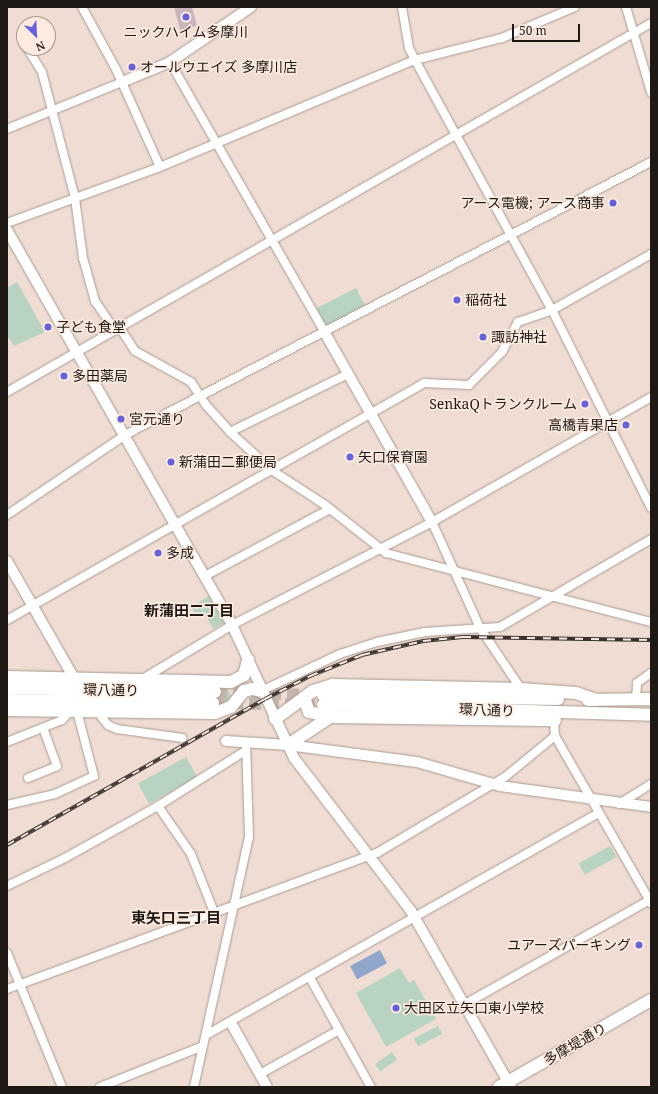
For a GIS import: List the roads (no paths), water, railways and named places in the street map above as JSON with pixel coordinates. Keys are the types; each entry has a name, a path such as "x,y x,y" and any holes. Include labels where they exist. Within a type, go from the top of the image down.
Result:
{"main road":[{"path":"7,677 222,682 241,677 248,660"},
{"path":"222,682 233,689 235,701"},
{"path":"275,719 321,687 333,685 521,689 576,693 596,700"},
{"name":"環八通り","path":"7,688 214,698 7,700"},
{"path":"7,710 215,714 231,707 235,701 248,689 261,691"},
{"path":"304,698 309,712 330,717 554,720 596,714"},
{"name":"環八通り","path":"651,699 323,700 596,714 651,715"},
{"path":"288,745 330,717"},
{"name":"多摩堤通り","path":"506,1085 651,1000"}],"street":[{"path":"82,7 122,82 160,166"},
{"path":"7,129 170,62 251,7"},
{"path":"402,7 409,48 552,310 651,508"},
{"path":"7,223 160,166 415,60 502,38 575,7"},
{"path":"626,7 651,92"},
{"path":"7,392 651,23"},
{"path":"32,56 42,72 51,112 75,198 83,258 95,301 136,351 184,376 230,432 273,471 330,508 379,549 402,559 455,570 550,598 651,622"},
{"path":"170,62 432,522 480,628 521,689"},
{"path":"7,515 125,435 325,333 510,233 651,162"},
{"path":"7,230 176,524 232,625 261,691 294,758 415,918 465,1004 506,1085"},
{"path":"7,620 273,471 370,413 424,383 468,385 502,352 518,322 552,310 651,254"},
{"path":"230,432 348,374"},
{"path":"141,680 232,625 432,522 651,397"},
{"path":"205,576 330,508"},
{"path":"261,691 340,654 377,642 425,632 500,626 651,539"},
{"path":"7,561 74,678"},
{"path":"636,699 637,683 651,673"},
{"path":"7,742 62,720 74,711 94,776 55,794 7,805"},
{"path":"97,711 108,725 117,729 182,738"},
{"path":"465,1004 650,900 555,736 554,720"},
{"path":"28,778 57,766 43,728"},
{"path":"7,989 369,856 494,784 555,736"},
{"path":"226,741 246,747 288,745 417,762 494,784 591,800 651,807"},
{"path":"7,886 64,858 158,806 246,747"},
{"path":"194,1087 236,904 251,827 246,794 246,747"},
{"path":"619,804 651,784"},
{"path":"158,806 191,854 214,912"},
{"path":"206,1035 231,1023 599,813"},
{"path":"7,953 62,1087"},
{"path":"310,978 371,1087"},
{"path":"231,1023 267,1087"},
{"path":"260,1074 339,1030"},
{"path":"100,1087 203,1046"}],"water":[{"path":"380,950 387,963 357,979 350,966"}],"tunnel":[{"path":"215,692 314,695"},
{"path":"213,703 323,705"}],"railway":[{"path":"7,845 265,699 310,676 362,655 423,641 463,637 651,640"}],"place":[{"name":"ニックハイム多摩川","path":"186,17"},
{"name":"オールウエイズ 多摩川店","path":"132,67"},
{"name":"アース電機; アース商事","path":"613,203"},
{"name":"稲荷社","path":"457,300"},
{"name":"子ども食堂","path":"48,327"},
{"name":"諏訪神社","path":"483,337"},
{"name":"多田薬局","path":"64,376"},
{"name":"SenkaQトランクルーム","path":"585,404"},
{"name":"宮元通り","path":"121,419"},
{"name":"高橋青果店","path":"626,425"},
{"name":"矢口保育園","path":"350,457"},
{"name":"新蒲田二郵便局","path":"171,462"},
{"name":"多成","path":"158,553"},
{"name":"ユアーズパーキング","path":"639,945"},
{"name":"大田区立矢口東小学校","path":"396,1008"}],"district":[{"name":"新蒲田二丁目","path":"189,611"},
{"name":"東矢口三丁目","path":"176,918"}]}
